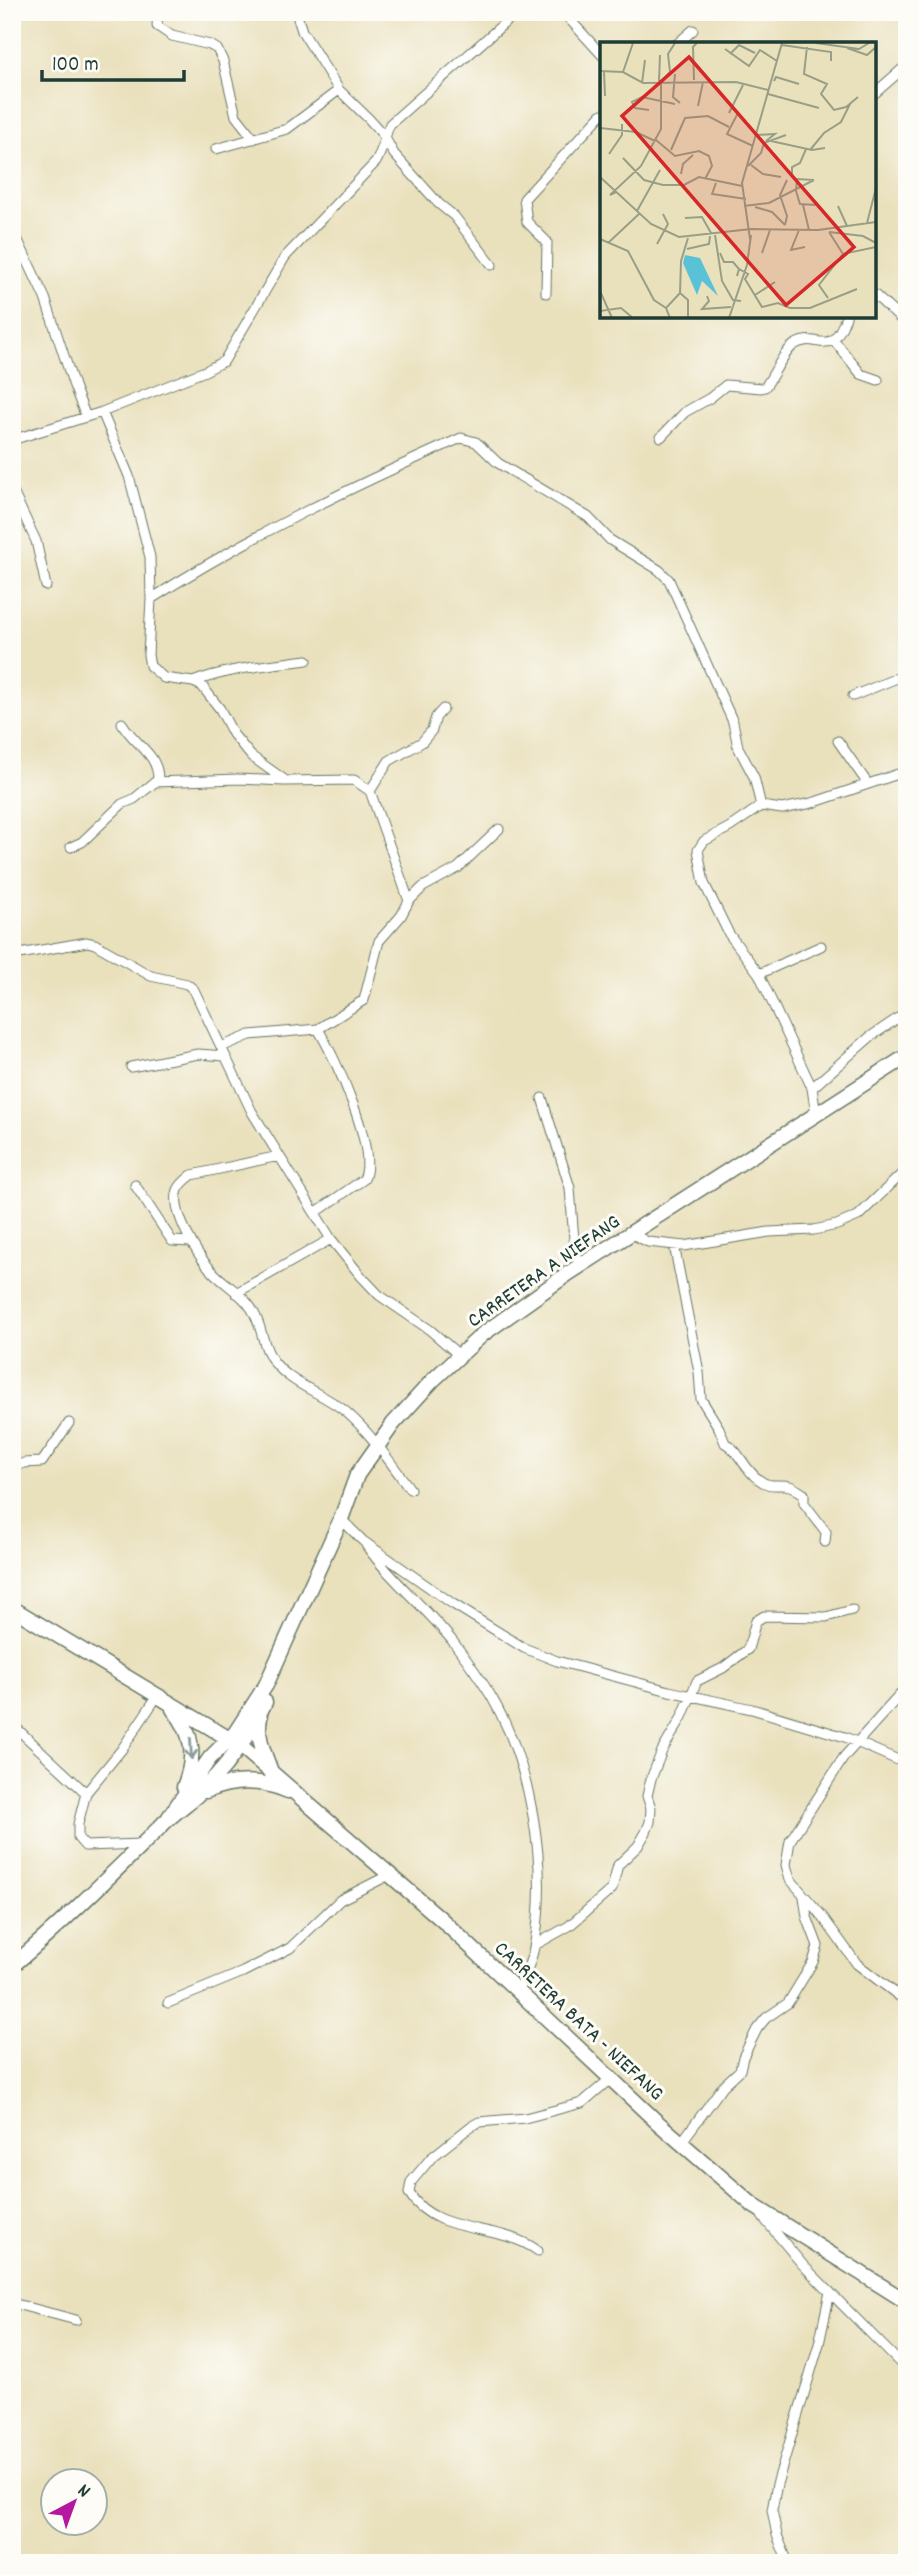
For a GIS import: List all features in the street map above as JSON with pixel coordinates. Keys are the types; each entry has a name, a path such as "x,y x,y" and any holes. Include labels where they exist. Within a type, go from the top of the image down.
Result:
{"main road":[{"name":"CARRETERA A NIEFANG","path":"266,1685 341,1520 357,1475 377,1445 433,1380 512,1312 907,1056"},
{"name":"CARRETERA BATA - NIEFANG","path":"12,1608 235,1742 391,1874 610,2079 754,2206 907,2302"},
{"path":"266,1685 265,1702 258,1726 270,1770"},
{"path":"198,1794 235,1742 243,1721 266,1685"},
{"path":"162,1698 185,1724 191,1738 192,1758 178,1804"},
{"path":"169,1817 211,1758 252,1729 265,1702"},
{"path":"211,1727 223,1730 243,1721"},
{"path":"12,1966 57,1927 169,1817 198,1794 221,1784 245,1781 273,1785 303,1798"}],"street":[{"path":"158,12 157,26 173,36 210,45 217,50 223,61 236,116 254,139"},
{"path":"296,12 302,30 340,90 384,136 394,154 439,204 454,216 492,265"},
{"path":"12,440 102,412 224,361 285,257 376,162 382,152 384,136 399,113 517,12"},
{"path":"563,12 600,53"},
{"path":"679,42 693,30"},
{"path":"877,91 907,65"},
{"path":"216,149 287,129 340,90"},
{"path":"546,293 547,242 527,222 524,199 600,116"},
{"path":"12,228 46,298 86,416"},
{"path":"877,297 907,325"},
{"path":"661,438 685,412 726,385 765,387 794,345 833,339 838,336 846,318"},
{"path":"833,339 861,374 878,380"},
{"path":"102,412 129,476 150,557 150,666 164,678 202,686 251,757 286,781"},
{"path":"151,599 247,542 365,481 461,438 475,442 498,463 589,517 610,540 659,570 669,580 729,713 738,747 759,791 761,806"},
{"path":"12,490 36,541 46,586"},
{"path":"193,682 209,676 260,666 307,660"},
{"path":"853,696 897,678 907,670"},
{"path":"370,791 389,761 422,742 443,709"},
{"path":"122,723 128,733 154,759 158,767 158,781"},
{"path":"838,741 868,784"},
{"path":"816,1115 812,1088 759,974 720,919 704,883 698,850 704,841 761,806 782,809 812,803 907,771"},
{"path":"72,847 82,842 122,804 134,799 153,782 238,779 354,780 370,791 409,901"},
{"path":"131,1067 223,1051 250,1035 318,1029 365,1000 379,941 401,916 409,901 423,887 457,868 499,829"},
{"path":"12,953 15,955 95,944 151,976 187,984 194,990 253,1112 331,1239 379,1295 430,1330 459,1356"},
{"path":"759,974 821,946"},
{"path":"812,1088 860,1045 907,1012"},
{"path":"315,1213 364,1179 367,1158 364,1139 337,1064 318,1029"},
{"path":"542,1098 570,1188 579,1267"},
{"path":"279,1156 192,1175 183,1182 177,1192 177,1210 191,1241 211,1271 255,1313 265,1348 275,1363 289,1377 330,1399 346,1412 377,1445 410,1489"},
{"path":"632,1234 648,1242 674,1245 837,1226 858,1216 907,1169"},
{"path":"135,1185 172,1241 191,1241"},
{"path":"236,1293 331,1239"},
{"path":"674,1245 699,1372 701,1399 719,1428 724,1443 733,1447 746,1468 759,1480 772,1487 790,1486 804,1494 804,1503 826,1532 825,1542"},
{"path":"12,1468 24,1463 42,1462 69,1423"},
{"path":"341,1520 363,1541 453,1604 524,1648 557,1661 752,1709 856,1742 907,1764"},
{"path":"363,1541 379,1564 461,1653 491,1696 519,1758 536,1838 541,1890 535,1945 519,1992"},
{"path":"535,1945 569,1926 612,1889 618,1865 638,1846 650,1822 651,1808 647,1796 651,1779 697,1681 723,1668 748,1649 756,1621 764,1616 826,1617 852,1610"},
{"path":"907,1688 844,1757 790,1841 786,1865 790,1879 857,1964 907,2002"},
{"path":"142,1844 85,1846 78,1838 78,1824 86,1793 162,1698"},
{"path":"12,1724 86,1793"},
{"path":"168,2003 243,1972 289,1948 340,1900 391,1874"},
{"path":"681,2143 723,2086 740,2070 743,2057 757,2029 766,2018 788,2003 813,1962 818,1946 807,1917 803,1894"},
{"path":"538,2251 514,2238 438,2219 415,2203 409,2193 411,2182 431,2158 479,2122 525,2118 582,2103 610,2079"},
{"path":"754,2206 802,2264 907,2370"},
{"path":"786,2562 772,2510 777,2484 819,2344 830,2292"},
{"path":"12,2303 76,2320"}]}
